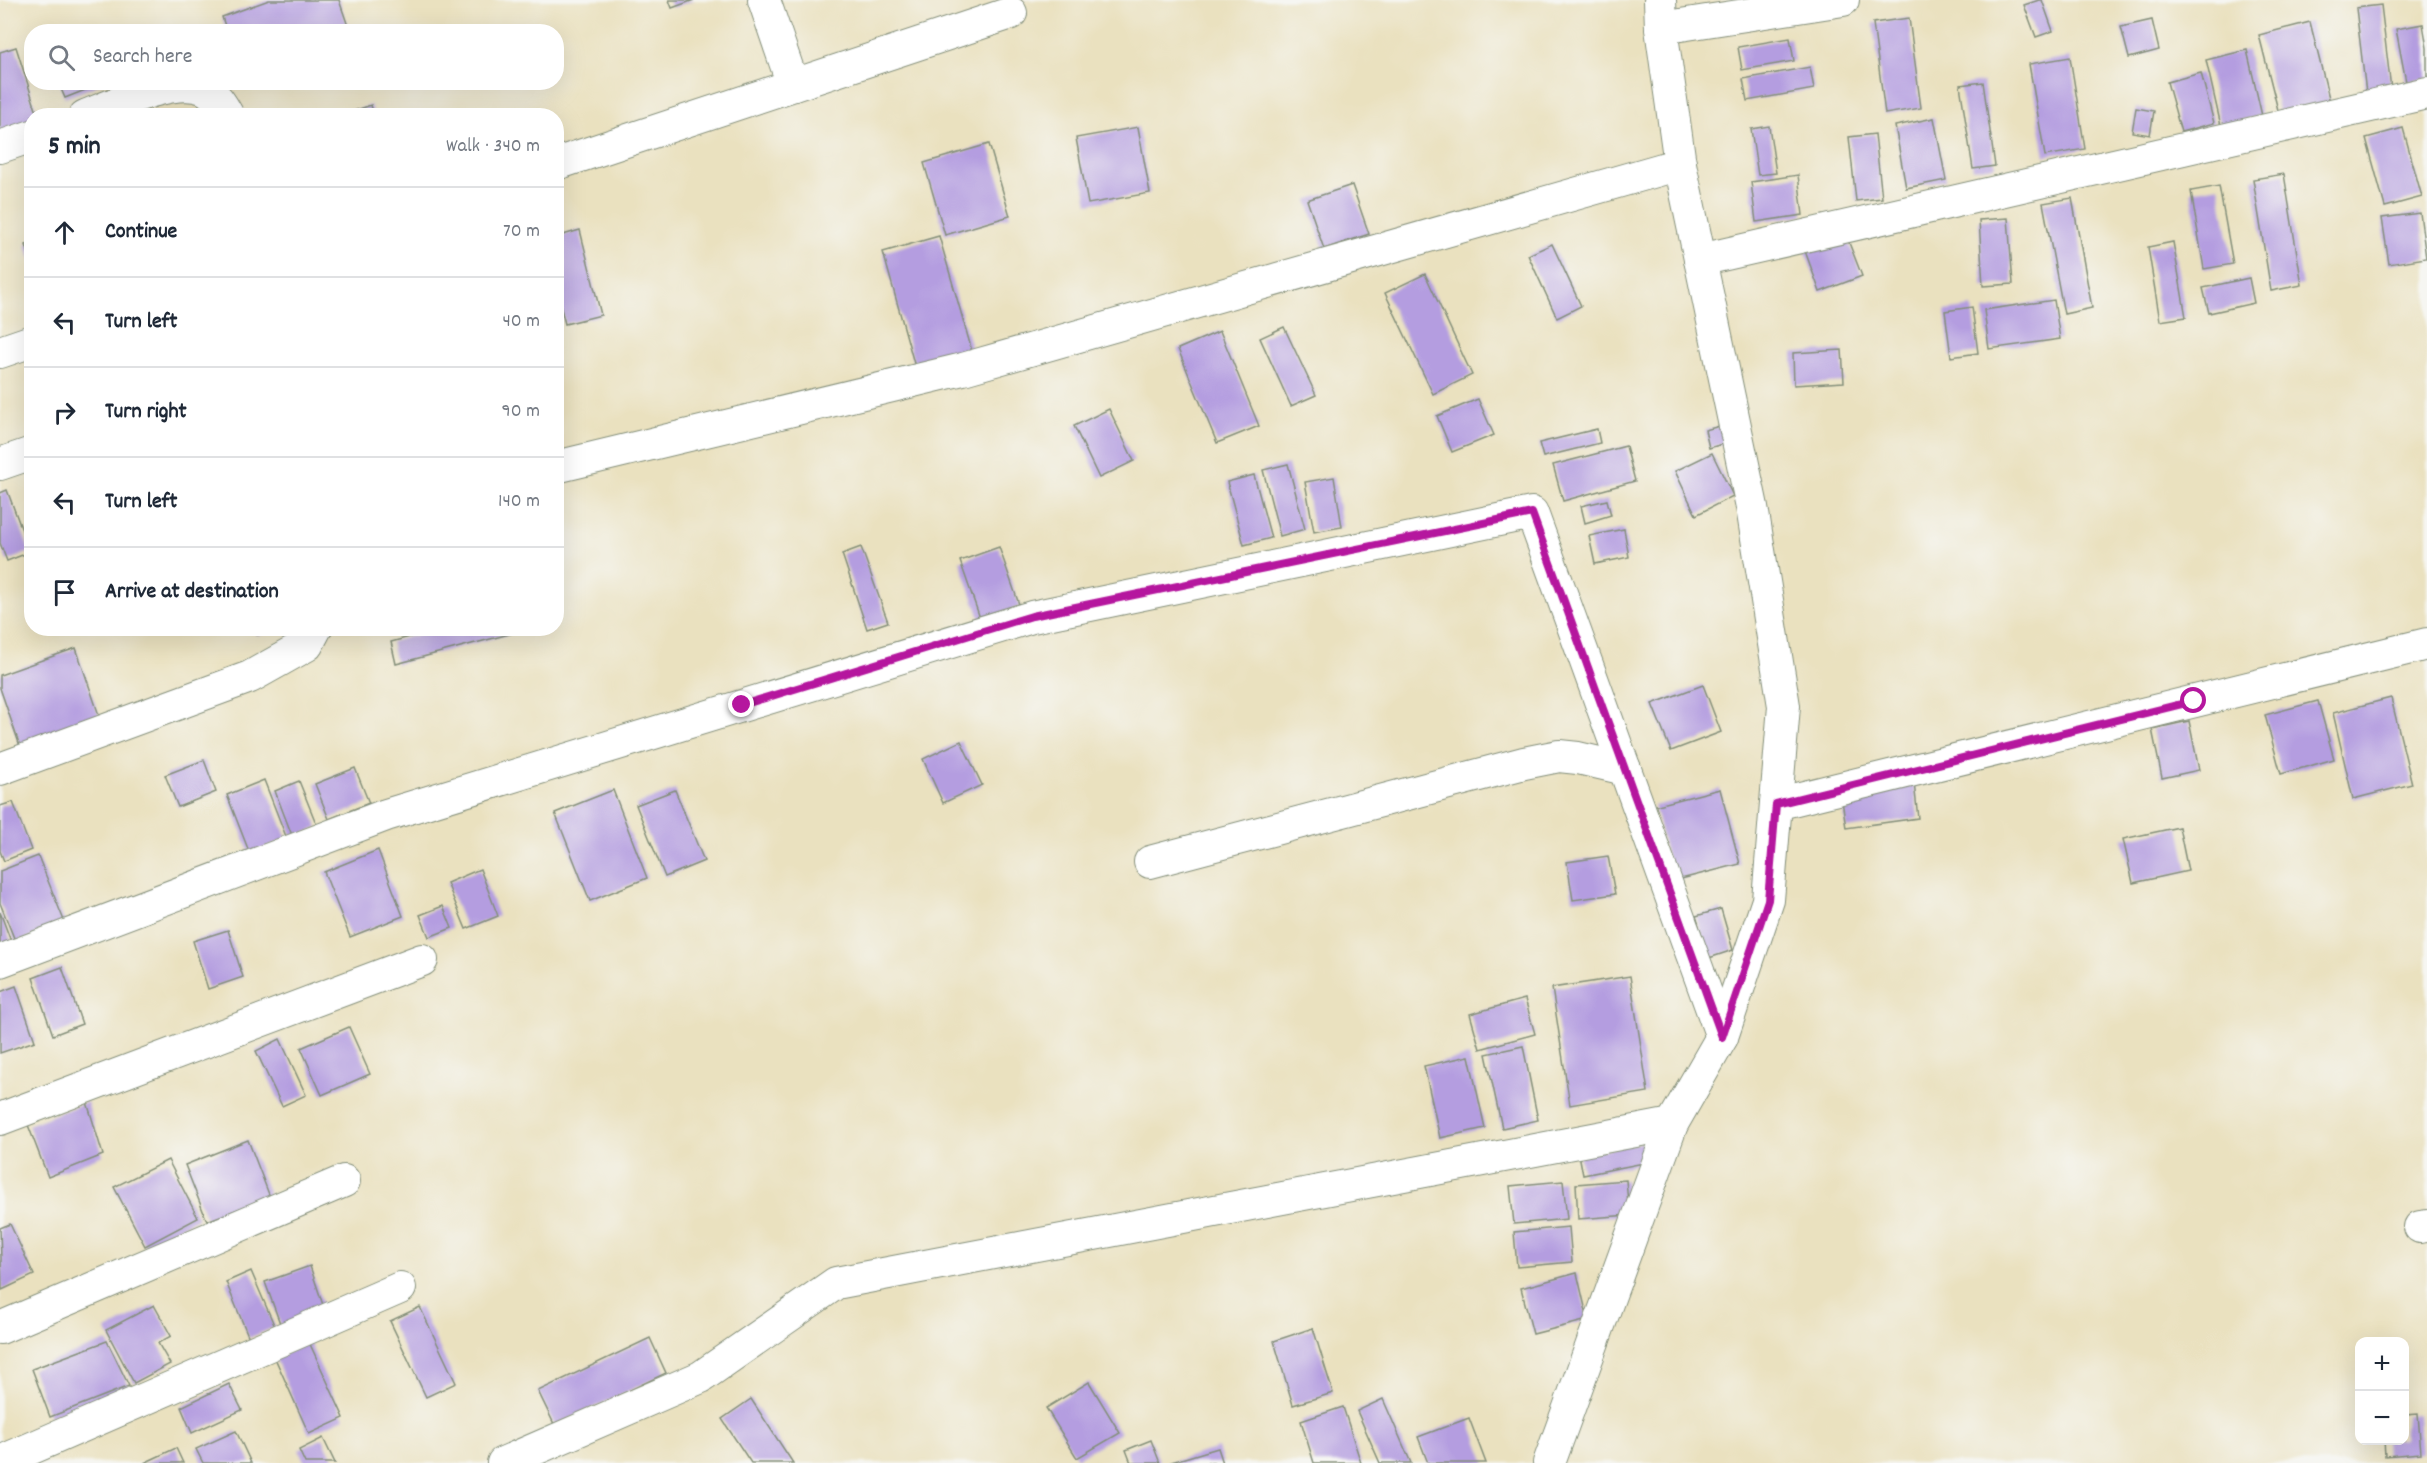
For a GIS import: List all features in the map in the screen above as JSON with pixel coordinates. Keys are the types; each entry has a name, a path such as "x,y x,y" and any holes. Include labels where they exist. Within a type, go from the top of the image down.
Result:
{"street":[{"path":"764,0 793,85"},
{"path":"1549,1463 1671,1124 1722,1037 1768,900 1784,706 1752,507 1680,164 1660,14 1843,0"},
{"path":"564,161 1011,13"},
{"path":"107,108 157,90"},
{"path":"207,90 216,96 223,108"},
{"path":"1700,260 2427,93"},
{"path":"0,147 24,139"},
{"path":"564,465 963,369 1680,164"},
{"path":"0,352 24,344"},
{"path":"0,464 24,456"},
{"path":"0,961 386,815 1032,616 1532,513 1722,1037"},
{"path":"0,769 250,677 307,645 312,636"},
{"path":"1776,804 2427,644"},
{"path":"1150,861 1559,756 1625,769"},
{"path":"0,1119 422,960"},
{"path":"503,1463 701,1377 836,1283 1671,1124"},
{"path":"0,1328 344,1181"},
{"path":"7,1454 400,1288"}],"building":[{"path":"269,0 339,0 347,24 224,24 222,17"},
{"path":"669,0 694,0 672,8"},
{"path":"2042,0 2053,31 2036,37 2024,5"},
{"path":"2381,5 2391,89 2366,93 2356,8"},
{"path":"1909,18 1921,108 1885,114 1873,23"},
{"path":"2152,20 2159,50 2129,58 2121,27"},
{"path":"2310,22 2331,106 2280,118 2259,35"},
{"path":"2423,24 2427,48 2427,79 2406,82 2396,29"},
{"path":"1790,38 1794,61 1742,70 1738,47"},
{"path":"16,47 24,72 24,90 30,90 35,108 24,108 24,128 0,136 0,52"},
{"path":"2247,50 2262,116 2221,126 2206,60"},
{"path":"2070,57 2085,149 2045,156 2029,64"},
{"path":"1810,67 1814,89 1747,101 1743,79"},
{"path":"2201,73 2214,123 2181,132 2167,82"},
{"path":"1983,82 1995,166 1973,169 1960,85"},
{"path":"62,90 85,90 65,98"},
{"path":"2136,108 2154,111 2150,135 2132,132"},
{"path":"1934,118 1946,180 1906,188 1895,126"},
{"path":"1769,126 1776,173 1758,175 1751,129"},
{"path":"1138,127 1150,193 1088,204 1076,138"},
{"path":"2403,128 2422,197 2385,207 2366,138"},
{"path":"1875,134 1882,198 1856,201 1849,137"},
{"path":"989,144 1010,216 945,235 924,163"},
{"path":"2284,174 2302,285 2271,291 2253,179"},
{"path":"1798,175 1803,215 1756,222 1751,182"},
{"path":"1352,185 1369,234 1324,249 1307,200"},
{"path":"2219,186 2233,264 2204,269 2191,191"},
{"path":"2072,198 2092,308 2064,314 2043,203"},
{"path":"2420,213 2426,258 2389,264 2382,218"},
{"path":"2008,218 2013,284 1983,286 1979,220"},
{"path":"580,230 601,315 565,324 564,320 564,235"},
{"path":"1846,235 1862,276 1820,292 1805,251"},
{"path":"939,236 972,351 915,367 883,252"},
{"path":"2173,242 2186,317 2160,321 2148,247"},
{"path":"1552,244 1581,306 1557,318 1528,255"},
{"path":"1425,274 1472,375 1433,394 1385,293"},
{"path":"2249,278 2254,303 2209,313 2203,288"},
{"path":"2054,300 2060,339 1989,349 1984,310"},
{"path":"1972,307 1978,353 1951,357 1945,311"},
{"path":"1284,327 1316,395 1291,406 1260,338"},
{"path":"1220,331 1259,426 1217,443 1178,349"},
{"path":"1842,350 1844,382 1794,385 1793,353"},
{"path":"1478,399 1494,435 1452,452 1437,416"},
{"path":"1109,409 1134,461 1099,478 1074,426"},
{"path":"1731,423 1736,440 1709,448 1705,430"},
{"path":"1597,429 1600,443 1543,457 1539,443"},
{"path":"1626,446 1635,481 1563,501 1553,465"},
{"path":"1712,453 1733,496 1696,515 1675,471"},
{"path":"1288,464 1305,529 1280,536 1263,470"},
{"path":"1254,475 1271,538 1244,545 1227,482"},
{"path":"1334,477 1342,527 1314,532 1305,482"},
{"path":"7,490 24,536 24,554 7,561 0,543 0,493"},
{"path":"1607,500 1611,515 1585,523 1581,506"},
{"path":"1624,529 1629,557 1595,564 1589,536"},
{"path":"861,547 888,622 867,629 842,554"},
{"path":"999,547 1020,607 981,621 960,561"},
{"path":"413,636 502,636 396,664 391,642"},
{"path":"76,648 101,721 21,749 0,688 0,675"},
{"path":"1703,685 1721,732 1671,751 1652,704"},
{"path":"2391,698 2412,784 2353,799 2333,713"},
{"path":"2318,701 2334,759 2281,774 2265,715"},
{"path":"2189,721 2199,770 2162,778 2152,729"},
{"path":"961,741 982,785 943,803 923,759"},
{"path":"204,760 216,792 178,807 165,775"},
{"path":"355,768 369,803 329,819 315,784"},
{"path":"264,780 287,839 250,854 227,795"},
{"path":"299,781 318,828 293,838 275,791"},
{"path":"1914,783 1918,818 1846,828 1841,793"},
{"path":"1720,789 1740,864 1673,881 1654,806"},
{"path":"613,790 647,878 590,901 555,813"},
{"path":"675,790 704,861 665,877 636,805"},
{"path":"13,802 31,850 4,861 0,851 0,806"},
{"path":"2179,827 2188,871 2133,883 2123,839"},
{"path":"378,850 403,916 350,937 324,872"},
{"path":"38,856 65,923 16,943 0,903 0,871"},
{"path":"1608,856 1615,894 1573,900 1567,862"},
{"path":"480,869 498,916 466,929 447,883"},
{"path":"443,906 452,928 429,937 420,915"},
{"path":"1721,909 1733,950 1709,958 1696,916"},
{"path":"0,912 12,944 0,948"},
{"path":"228,930 243,977 208,989 193,941"},
{"path":"62,967 82,1024 53,1035 33,978"},
{"path":"1630,976 1648,1092 1570,1105 1552,988"},
{"path":"16,986 35,1041 0,1053 0,992"},
{"path":"1525,999 1535,1034 1480,1049 1470,1014"},
{"path":"349,1027 370,1074 322,1095 301,1048"},
{"path":"280,1039 306,1095 282,1106 256,1051"},
{"path":"1523,1046 1538,1120 1502,1128 1486,1054"},
{"path":"1469,1056 1485,1128 1440,1138 1424,1066"},
{"path":"87,1102 103,1155 48,1177 28,1125"},
{"path":"248,1140 270,1197 207,1221 185,1165"},
{"path":"1645,1142 1649,1162 1583,1175 1579,1154"},
{"path":"168,1160 198,1218 145,1246 114,1187"},
{"path":"1626,1180 1629,1215 1578,1219 1576,1184"},
{"path":"1563,1181 1567,1219 1514,1224 1510,1186"},
{"path":"10,1224 34,1275 2,1290 0,1228"},
{"path":"1569,1227 1572,1262 1517,1267 1514,1232"},
{"path":"310,1266 325,1311 281,1326 265,1282"},
{"path":"251,1271 275,1327 249,1338 226,1282"},
{"path":"1577,1273 1588,1320 1533,1334 1521,1288"},
{"path":"154,1305 171,1336 158,1343 170,1364 134,1383 106,1330"},
{"path":"420,1307 456,1383 426,1397 390,1321"},
{"path":"1313,1328 1333,1393 1293,1405 1274,1341"},
{"path":"650,1338 666,1373 555,1426 538,1391"},
{"path":"107,1341 129,1386 50,1417 32,1369"},
{"path":"309,1342 344,1418 309,1434 275,1358"},
{"path":"1089,1382 1120,1433 1077,1458 1046,1408"},
{"path":"229,1384 242,1410 192,1433 181,1407"},
{"path":"751,1399 793,1463 751,1463 722,1419"},
{"path":"1383,1399 1411,1463 1380,1463 1357,1411"},
{"path":"1343,1407 1361,1463 1314,1463 1301,1421"},
{"path":"2418,1414 2421,1453 2385,1456 2384,1445 2409,1445 2409,1415"},
{"path":"1469,1418 1486,1463 1428,1463 1418,1437"},
{"path":"236,1431 251,1463 203,1463 196,1449"},
{"path":"323,1438 335,1463 305,1463 299,1450"},
{"path":"1151,1440 1160,1463 1131,1463 1126,1450"},
{"path":"176,1448 183,1463 144,1463"},
{"path":"1218,1448 1223,1463 1171,1463 1171,1462"}],"route":[{"path":"742,705 1032,616 1532,513 1722,1037 1768,900 1776,804 2194,701"}]}
